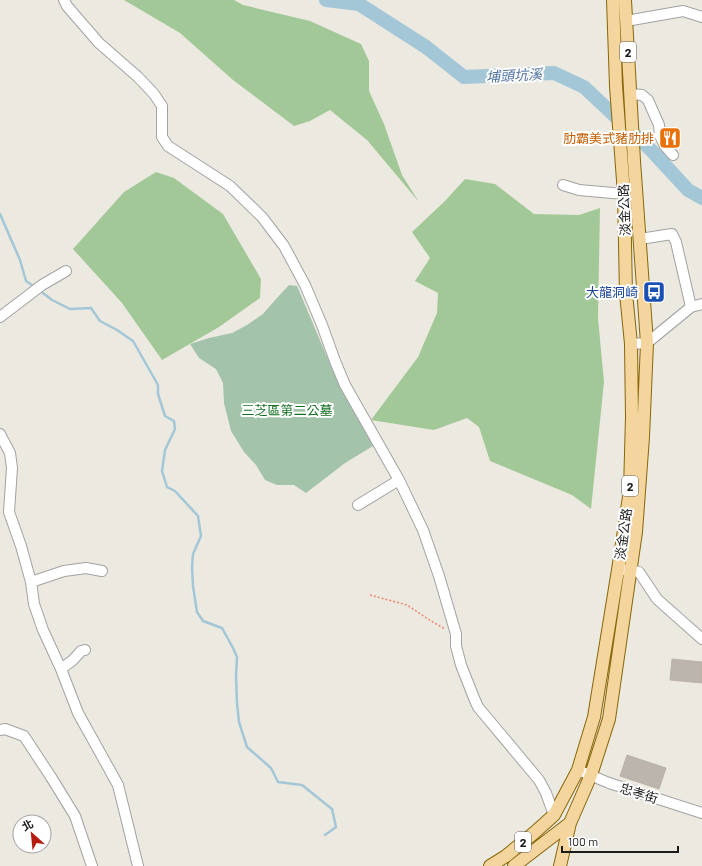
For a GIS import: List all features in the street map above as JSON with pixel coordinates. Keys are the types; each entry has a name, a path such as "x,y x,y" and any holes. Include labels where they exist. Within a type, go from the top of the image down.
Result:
{"main road":[{"name":"淡金公路","path":"566,826 591,775 609,719 624,570 630,490 632,417 631,344 626,293 624,194 616,86 613,0"},
{"name":"2","path":"625,0 630,99"},
{"name":"淡金公路","path":"554,815 578,770 594,717 624,570 636,532 643,437 647,343 630,99"},
{"name":"2","path":"490,866 506,856 554,815"},
{"path":"554,815 566,826"},
{"name":"2","path":"514,866 566,826"},
{"path":"551,866 566,826"},
{"path":"560,866 566,826"}],"street":[{"path":"64,0 67,6 99,43 138,76 154,94 162,106 162,137 168,146 230,186 262,217 284,246 305,285 345,385 398,480 423,530 439,576 456,634 456,646 459,659 478,707 539,780 546,793 554,815"},
{"path":"626,21 683,11 702,17"},
{"path":"630,99 642,95 648,100 659,125 660,136 672,155"},
{"path":"563,185 580,190 624,194"},
{"path":"640,239 672,234 676,242 691,307"},
{"path":"0,317 42,285 66,271"},
{"path":"631,344 647,343 691,307 702,304"},
{"path":"0,434 10,452 12,468 9,512 21,546 31,582 34,604 43,630 61,669 78,713 118,785 138,866"},
{"path":"358,505 398,480"},
{"path":"31,582 64,571 86,568 102,571"},
{"path":"624,570 639,572 657,599 702,639"},
{"path":"61,669 73,660 81,651 85,650"},
{"path":"0,730 5,729 24,736 75,816 92,866"},
{"name":"忠孝街","path":"578,770 608,783 702,813"}],"path":[{"path":"370,595 407,605 431,621 456,634"}],"green space":[{"path":"124,0 234,0 243,5 310,21 361,44 369,61 369,91 384,124 402,175 419,202 367,140 330,110 310,121 294,126 233,80 180,33"},
{"path":"156,172 174,178 223,214 261,279 260,298 219,327 162,360 122,303 73,249 124,192"},
{"path":"465,179 495,184 534,214 579,215 600,208 598,318 604,382 591,509 572,495 490,461 479,427 467,418 434,430 371,420 418,357 437,313 438,293 415,281 430,258 412,232 445,201"},
{"name":"三芝區第二公墓","path":"289,285 297,286 339,385 373,446 345,463 306,493 294,485 277,485 265,480 256,465 244,452 231,431 224,403 223,383 216,369 199,358 190,344 232,333 247,325 263,314"}],"building":[{"path":"672,659 702,662 702,683 670,680"},
{"path":"627,755 666,768 659,789 620,776"}],"waterway":[{"name":"埔頭坑溪","path":"326,0 359,4 426,47 464,77 554,73 584,87 651,150 688,190 702,198"},
{"path":"0,214 20,260 26,281 35,287"},
{"path":"39,290 52,300 70,309 91,308 100,321 133,341 158,385 158,394 165,416 174,421 175,429 165,450 162,471 167,487 175,491 198,516 201,536 193,554 192,567 197,612 203,621 222,628 237,657 236,675 239,722 247,747 271,768 278,782 302,785 332,809 336,827 325,835"}],"place":[{"name":"肋霸美式豬肋排","path":"670,138"},
{"name":"大龍洞崎","path":"654,292"}]}
